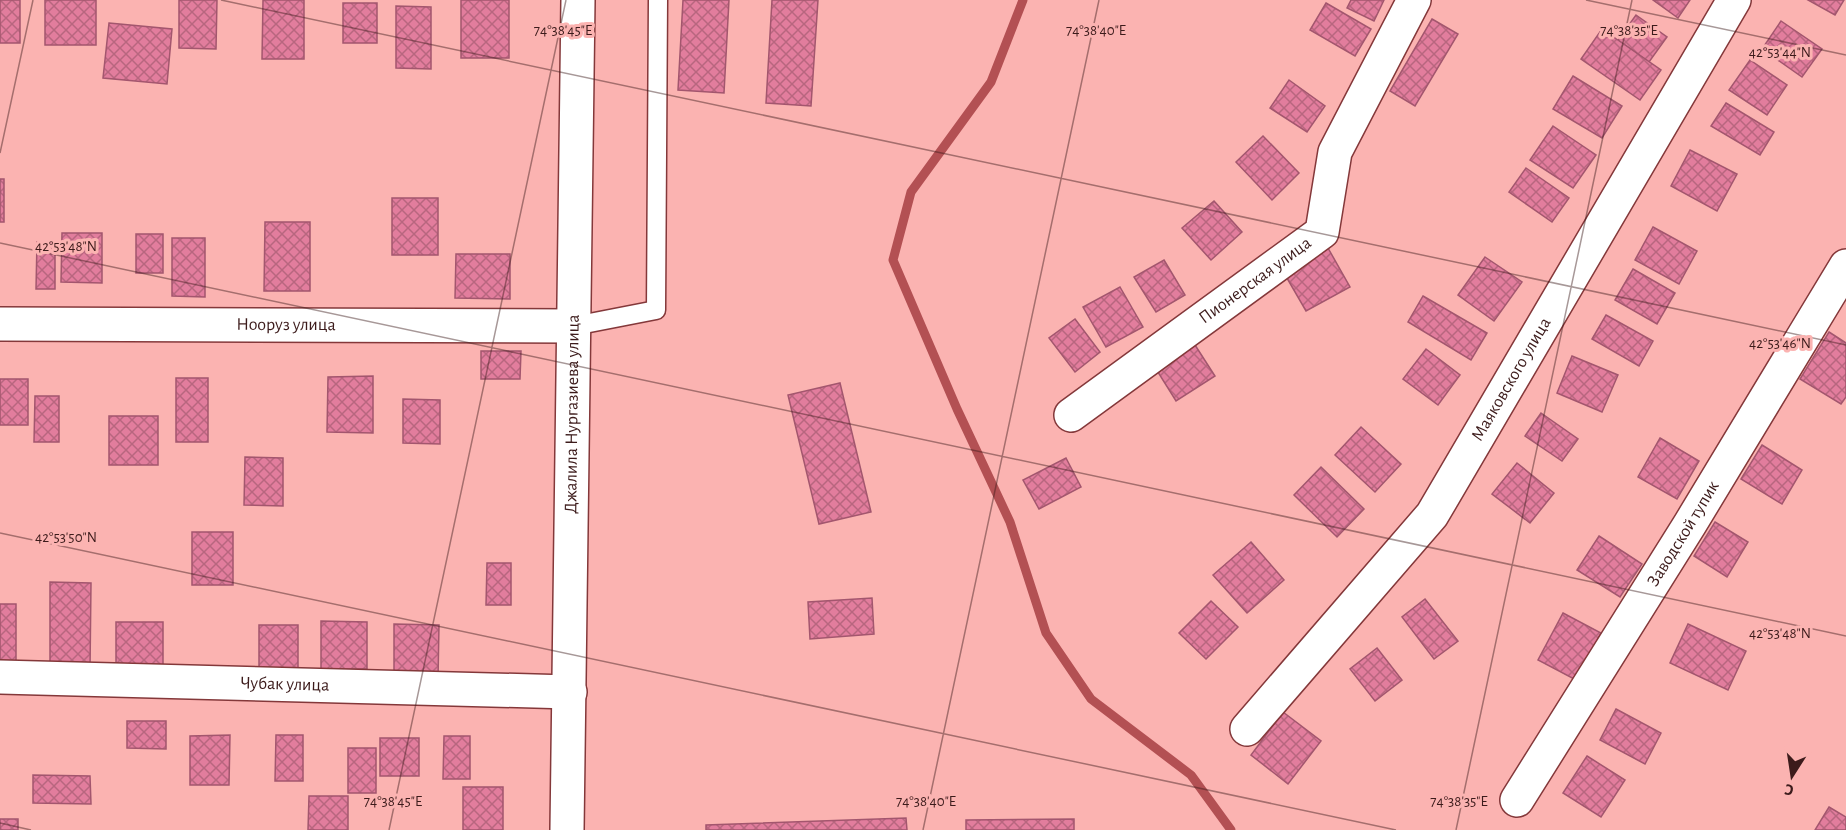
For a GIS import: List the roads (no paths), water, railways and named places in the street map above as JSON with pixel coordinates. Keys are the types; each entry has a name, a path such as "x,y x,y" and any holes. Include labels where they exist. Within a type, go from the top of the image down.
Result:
{"street":[{"name":"Джалила Нургазиева улица","path":"567,830 578,0"},
{"name":"Пионерская улица","path":"1071,415 1322,232 1335,152 1414,0"},
{"name":"Маяковского улица","path":"1246,729 1432,515 1734,0"},
{"name":"Заводской тупик","path":"1517,800 1696,514 1846,266"},
{"name":"Нооруз улица","path":"0,324 574,326"},
{"name":"Чубак улица","path":"0,677 570,692"}],"lane":[{"path":"574,326 656,310 658,0"}],"waterway":[{"path":"1023,0 991,82 911,192 893,260 957,409 1010,522 1046,633 1091,699 1191,775 1231,830"}]}
